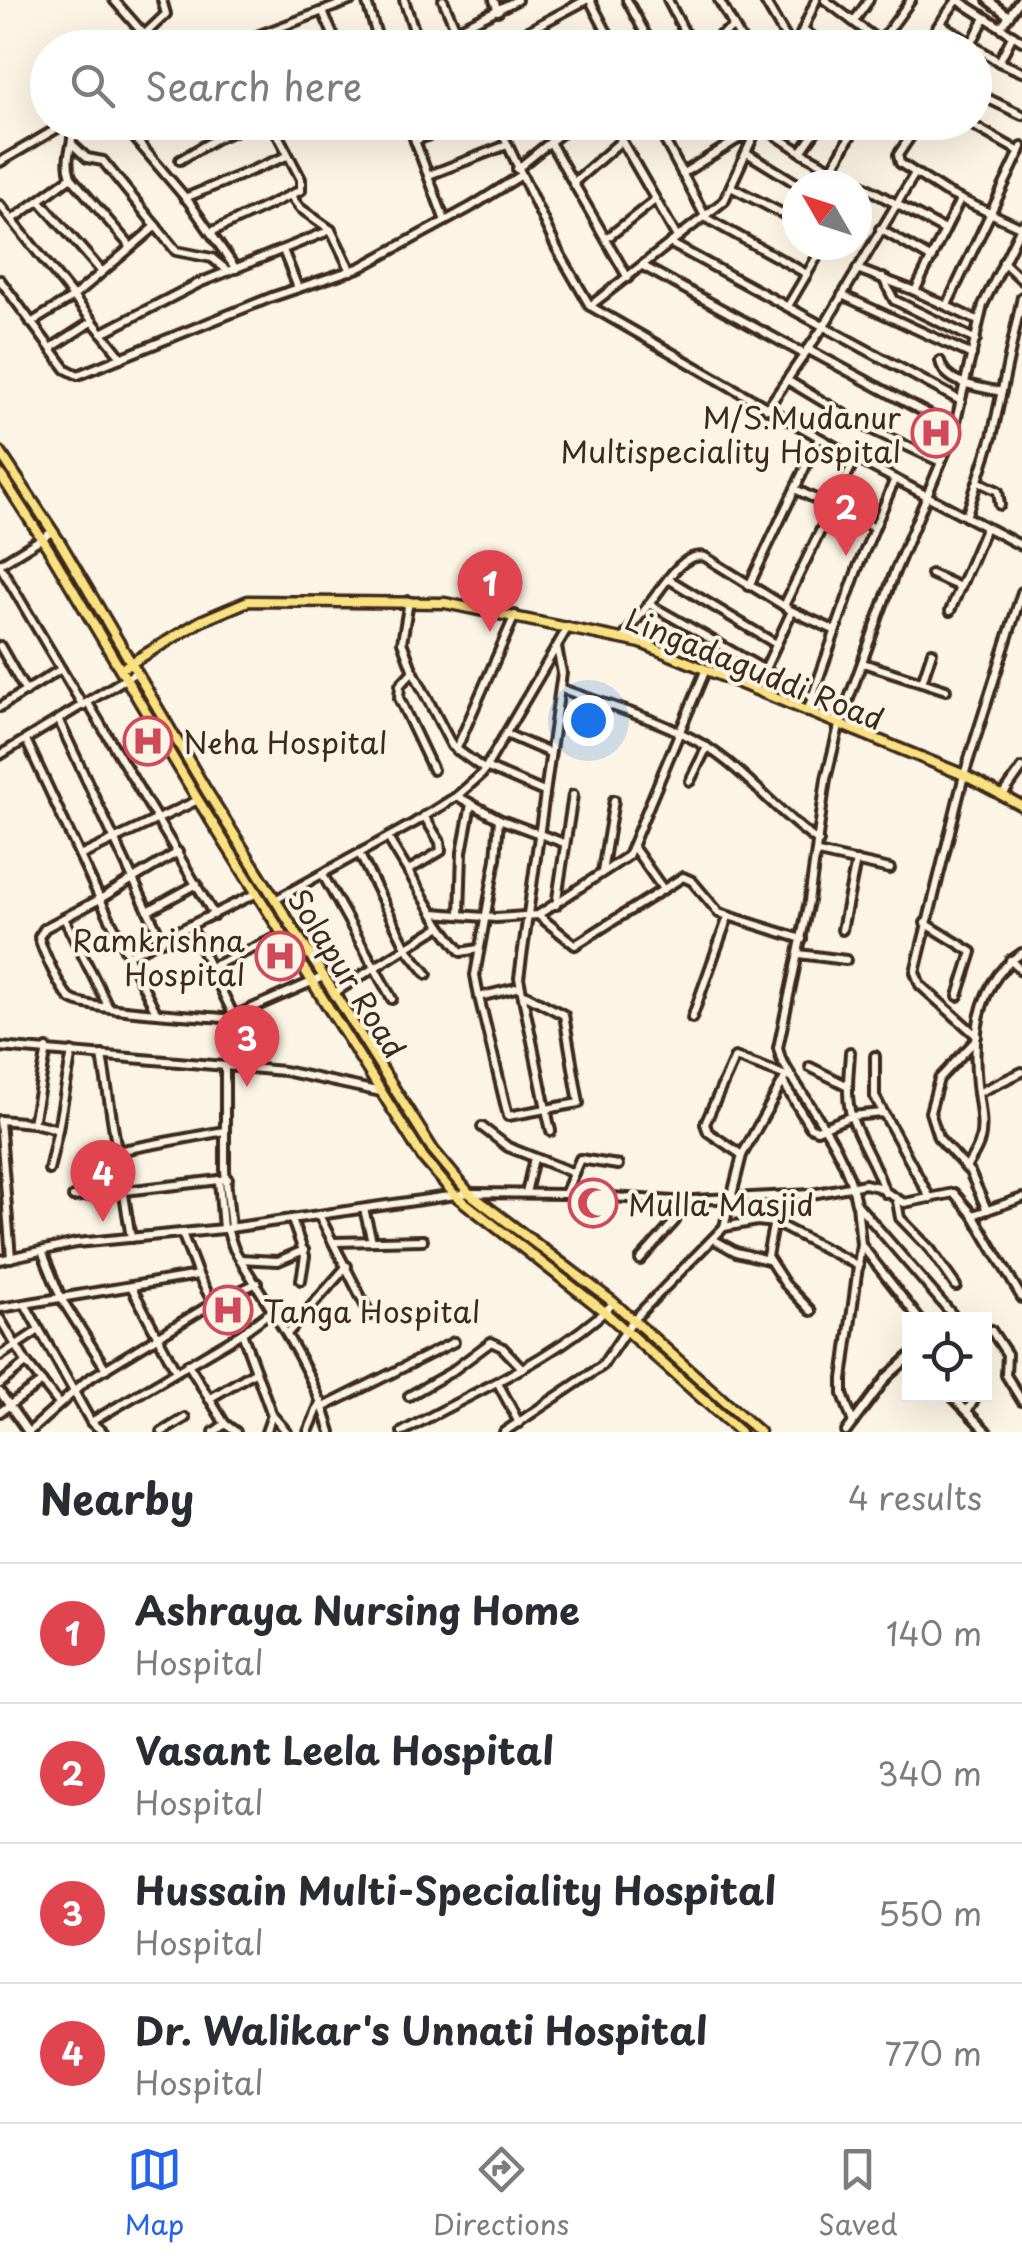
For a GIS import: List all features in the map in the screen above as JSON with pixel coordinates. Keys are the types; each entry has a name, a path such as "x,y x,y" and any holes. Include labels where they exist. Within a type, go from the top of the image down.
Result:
{"main road":[{"name":"Solapur Road","path":"0,452 434,1150 469,1193 614,1304 759,1432"},
{"name":"Solapur Road","path":"0,474 198,800 423,1158 455,1195 605,1312 740,1432"},
{"name":"Lingadaguddi Road","path":"120,670 201,621 248,602 445,603 624,637 964,775 1022,806"}],"street":[{"path":"114,0 140,30"},
{"path":"149,30 166,14 162,0"},
{"path":"274,30 352,0"},
{"path":"366,0 376,30"},
{"path":"404,0 414,30"},
{"path":"443,0 456,30 518,0"},
{"path":"494,0 498,11"},
{"path":"530,30 588,0 606,30"},
{"path":"627,0 643,30"},
{"path":"719,0 736,30"},
{"path":"764,0 782,30"},
{"path":"804,30 816,0"},
{"path":"826,0 863,30"},
{"path":"854,21 869,0"},
{"path":"935,30 958,0 1022,40"},
{"path":"988,0 1009,16"},
{"path":"1001,27 1020,0"},
{"path":"671,1 686,30"},
{"path":"888,30 909,1"},
{"path":"323,12 330,30"},
{"path":"979,30 985,18"},
{"path":"940,23 949,30"},
{"path":"727,30 734,27"},
{"path":"999,62 1013,35"},
{"path":"992,58 1022,72"},
{"path":"992,101 1022,115"},
{"path":"947,306 1021,150 992,135"},
{"path":"0,162 38,140"},
{"path":"72,140 66,159 71,177 132,246"},
{"path":"136,140 211,232 232,270"},
{"path":"180,160 214,140"},
{"path":"211,232 301,190 303,182 279,140"},
{"path":"505,140 590,306 819,438 1022,546"},
{"path":"0,280 66,370 78,375 351,270 445,221 519,172 552,140"},
{"path":"664,140 706,218 807,274"},
{"path":"682,174 736,140"},
{"path":"783,140 832,169 848,140"},
{"path":"801,152 809,140"},
{"path":"882,1113 852,1116 817,1130 810,1127 787,1079 778,1048 802,939 826,779 839,726 954,428 978,321 1021,227 914,175 900,164 898,155 908,140"},
{"path":"415,141 445,221"},
{"path":"574,182 622,141 678,238"},
{"path":"550,142 628,278"},
{"path":"590,306 706,218 733,188 752,142"},
{"path":"72,144 87,158 103,161 176,250 212,258 232,270"},
{"path":"429,175 507,145"},
{"path":"747,153 782,175"},
{"path":"185,198 287,156"},
{"path":"767,409 824,326 914,175"},
{"path":"12,220 71,177"},
{"path":"733,188 782,213"},
{"path":"872,192 944,230"},
{"path":"290,195 296,205 331,230 351,270"},
{"path":"606,239 655,200"},
{"path":"915,291 960,200"},
{"path":"40,202 102,272"},
{"path":"0,205 122,358"},
{"path":"31,324 73,297 156,226"},
{"path":"880,229 932,259"},
{"path":"102,334 232,270 331,230"},
{"path":"670,243 961,401"},
{"path":"283,250 298,288"},
{"path":"788,306 815,260"},
{"path":"1003,262 1022,280"},
{"path":"642,266 954,428"},
{"path":"857,268 978,321"},
{"path":"882,278 894,300 976,340"},
{"path":"842,295 972,355"},
{"path":"966,517 1002,392 1022,296"},
{"path":"51,348 93,322"},
{"path":"940,361 946,374 1002,392"},
{"path":"787,380 862,424 942,462"},
{"path":"749,586 819,438"},
{"path":"766,669 788,608 855,458"},
{"path":"807,713 834,630 895,479"},
{"path":"979,482 998,491 1000,505"},
{"path":"795,489 873,527"},
{"path":"950,612 986,527"},
{"path":"52,532 0,565 214,915"},
{"path":"624,637 686,558 698,555 834,630"},
{"path":"932,574 960,587"},
{"path":"670,580 776,644"},
{"path":"977,1038 916,980 914,972 964,775 1022,592"},
{"path":"410,601 402,642 413,671 456,750 486,769 544,792"},
{"path":"649,604 812,696"},
{"path":"456,750 515,614"},
{"path":"276,900 457,796 486,769 533,682 569,626"},
{"path":"0,646 26,692"},
{"path":"551,1131 522,990 527,918 562,673 557,647"},
{"path":"922,682 932,652"},
{"path":"0,666 9,661"},
{"path":"862,663 946,690"},
{"path":"0,707 61,670"},
{"path":"434,913 527,918 538,915 628,856 706,670"},
{"path":"413,671 400,685 399,698 432,770"},
{"path":"0,755 135,673"},
{"path":"560,688 680,733 706,747 819,842"},
{"path":"58,721 162,941"},
{"path":"506,734 550,754"},
{"path":"26,740 156,1012"},
{"path":"690,780 706,747"},
{"path":"1003,795 1022,768"},
{"path":"556,905 573,795"},
{"path":"457,796 499,819 564,842"},
{"path":"80,856 198,800"},
{"path":"602,874 614,800"},
{"path":"460,914 462,852 471,804"},
{"path":"409,870 441,851 440,842 424,816"},
{"path":"479,997 522,990 564,1014 579,1102 508,1116 479,997 476,975 499,819"},
{"path":"388,838 461,952 478,949"},
{"path":"634,848 663,889"},
{"path":"178,852 41,932 39,942 66,995 80,1003 108,1007 234,1018 323,976"},
{"path":"818,852 890,869"},
{"path":"360,855 407,949 427,974"},
{"path":"842,930 856,861"},
{"path":"323,875 392,998"},
{"path":"538,915 575,945 678,878 688,878 712,908 728,917 802,939"},
{"path":"148,911 197,884"},
{"path":"129,955 257,893"},
{"path":"692,1018 728,917"},
{"path":"64,918 108,1007"},
{"path":"925,922 972,952 958,996"},
{"path":"334,993 441,926"},
{"path":"191,927 234,1018 250,1068"},
{"path":"211,967 283,934"},
{"path":"966,1168 980,1139 977,1038 987,991 1010,960 1022,953"},
{"path":"799,954 846,960"},
{"path":"1010,960 1022,970"},
{"path":"977,1038 938,1079 930,1112 938,1137 966,1168 987,1210"},
{"path":"0,1047 284,1071 382,1093"},
{"path":"34,1122 47,1049"},
{"path":"48,1170 72,1052"},
{"path":"850,1052 848,1086 852,1116 885,1192"},
{"path":"102,1055 131,1238"},
{"path":"875,1056 873,1087 882,1113 930,1198"},
{"path":"742,1155 708,1132 706,1124 735,1057 787,1079"},
{"path":"225,1067 227,1229 240,1259 287,1334 323,1404 331,1432"},
{"path":"810,1068 848,1086"},
{"path":"978,1093 1022,1072"},
{"path":"504,1432 602,1366 633,1320 724,1228 742,1155 787,1079"},
{"path":"11,1258 0,1120 34,1122 58,1129"},
{"path":"482,1127 508,1147 574,1172"},
{"path":"824,1128 854,1188 861,1244 843,1379 853,1423"},
{"path":"117,1151 224,1131"},
{"path":"526,1194 534,1158"},
{"path":"564,1194 580,1159 618,1165"},
{"path":"73,1198 224,1179"},
{"path":"0,1260 76,1243 227,1229 469,1193 684,1200 779,1196 873,1185 897,1201 904,1224 930,1249 956,1286"},
{"path":"897,1201 954,1193 973,1214 1022,1298"},
{"path":"779,1196 767,1252 769,1260 810,1311"},
{"path":"973,1214 1022,1198"},
{"path":"640,1260 675,1221 684,1200"},
{"path":"856,1203 950,1312"},
{"path":"364,1208 372,1241"},
{"path":"319,1215 370,1315"},
{"path":"292,1219 304,1250 306,1265 301,1280"},
{"path":"724,1228 756,1222 775,1224 859,1266"},
{"path":"182,1233 214,1304"},
{"path":"334,1242 423,1240"},
{"path":"713,1240 736,1252 769,1260"},
{"path":"861,1244 914,1312"},
{"path":"240,1259 278,1261 304,1250"},
{"path":"42,1251 62,1298 106,1369"},
{"path":"287,1334 347,1266"},
{"path":"0,1308 198,1275"},
{"path":"0,1392 29,1432 73,1392 106,1369 256,1283"},
{"path":"130,1286 176,1371"},
{"path":"25,1304 91,1422 103,1432"},
{"path":"402,1432 498,1383 614,1304"},
{"path":"91,1422 242,1333 273,1310"},
{"path":"1,1325 59,1405"},
{"path":"0,1356 39,1330"},
{"path":"992,1331 1006,1354 1006,1375 1022,1401"},
{"path":"242,1333 272,1415 286,1432"},
{"path":"308,1432 323,1404 454,1342"},
{"path":"409,1396 451,1372 491,1342 502,1346 522,1368"},
{"path":"0,1384 26,1362"},
{"path":"846,1432 902,1363"},
{"path":"188,1364 225,1424 236,1432"},
{"path":"210,1399 256,1370"},
{"path":"0,1412 42,1382"},
{"path":"498,1383 519,1423"},
{"path":"958,1402 987,1432"},
{"path":"968,1411 973,1402"},
{"path":"266,1432 272,1415"},
{"path":"162,1432 185,1418"},
{"path":"214,1432 225,1424"}],"place":[{"name":"M/S.Mudanur Multispeciality Hospital","path":"936,433"},
{"name":"Vasant Leela Hospital","path":"846,556"},
{"name":"Ashraya Nursing Home","path":"490,632"},
{"name":"Neha Hospital","path":"148,741"},
{"name":"Ramkrishna Hospital","path":"280,956"},
{"name":"Hussain Multi-Speciality Hospital","path":"247,1087"},
{"name":"Mulla Masjid","path":"593,1203"},
{"name":"Dr. Walikar's Unnati Hospital","path":"103,1222"},
{"name":"Tanga Hospital","path":"228,1310"}]}
